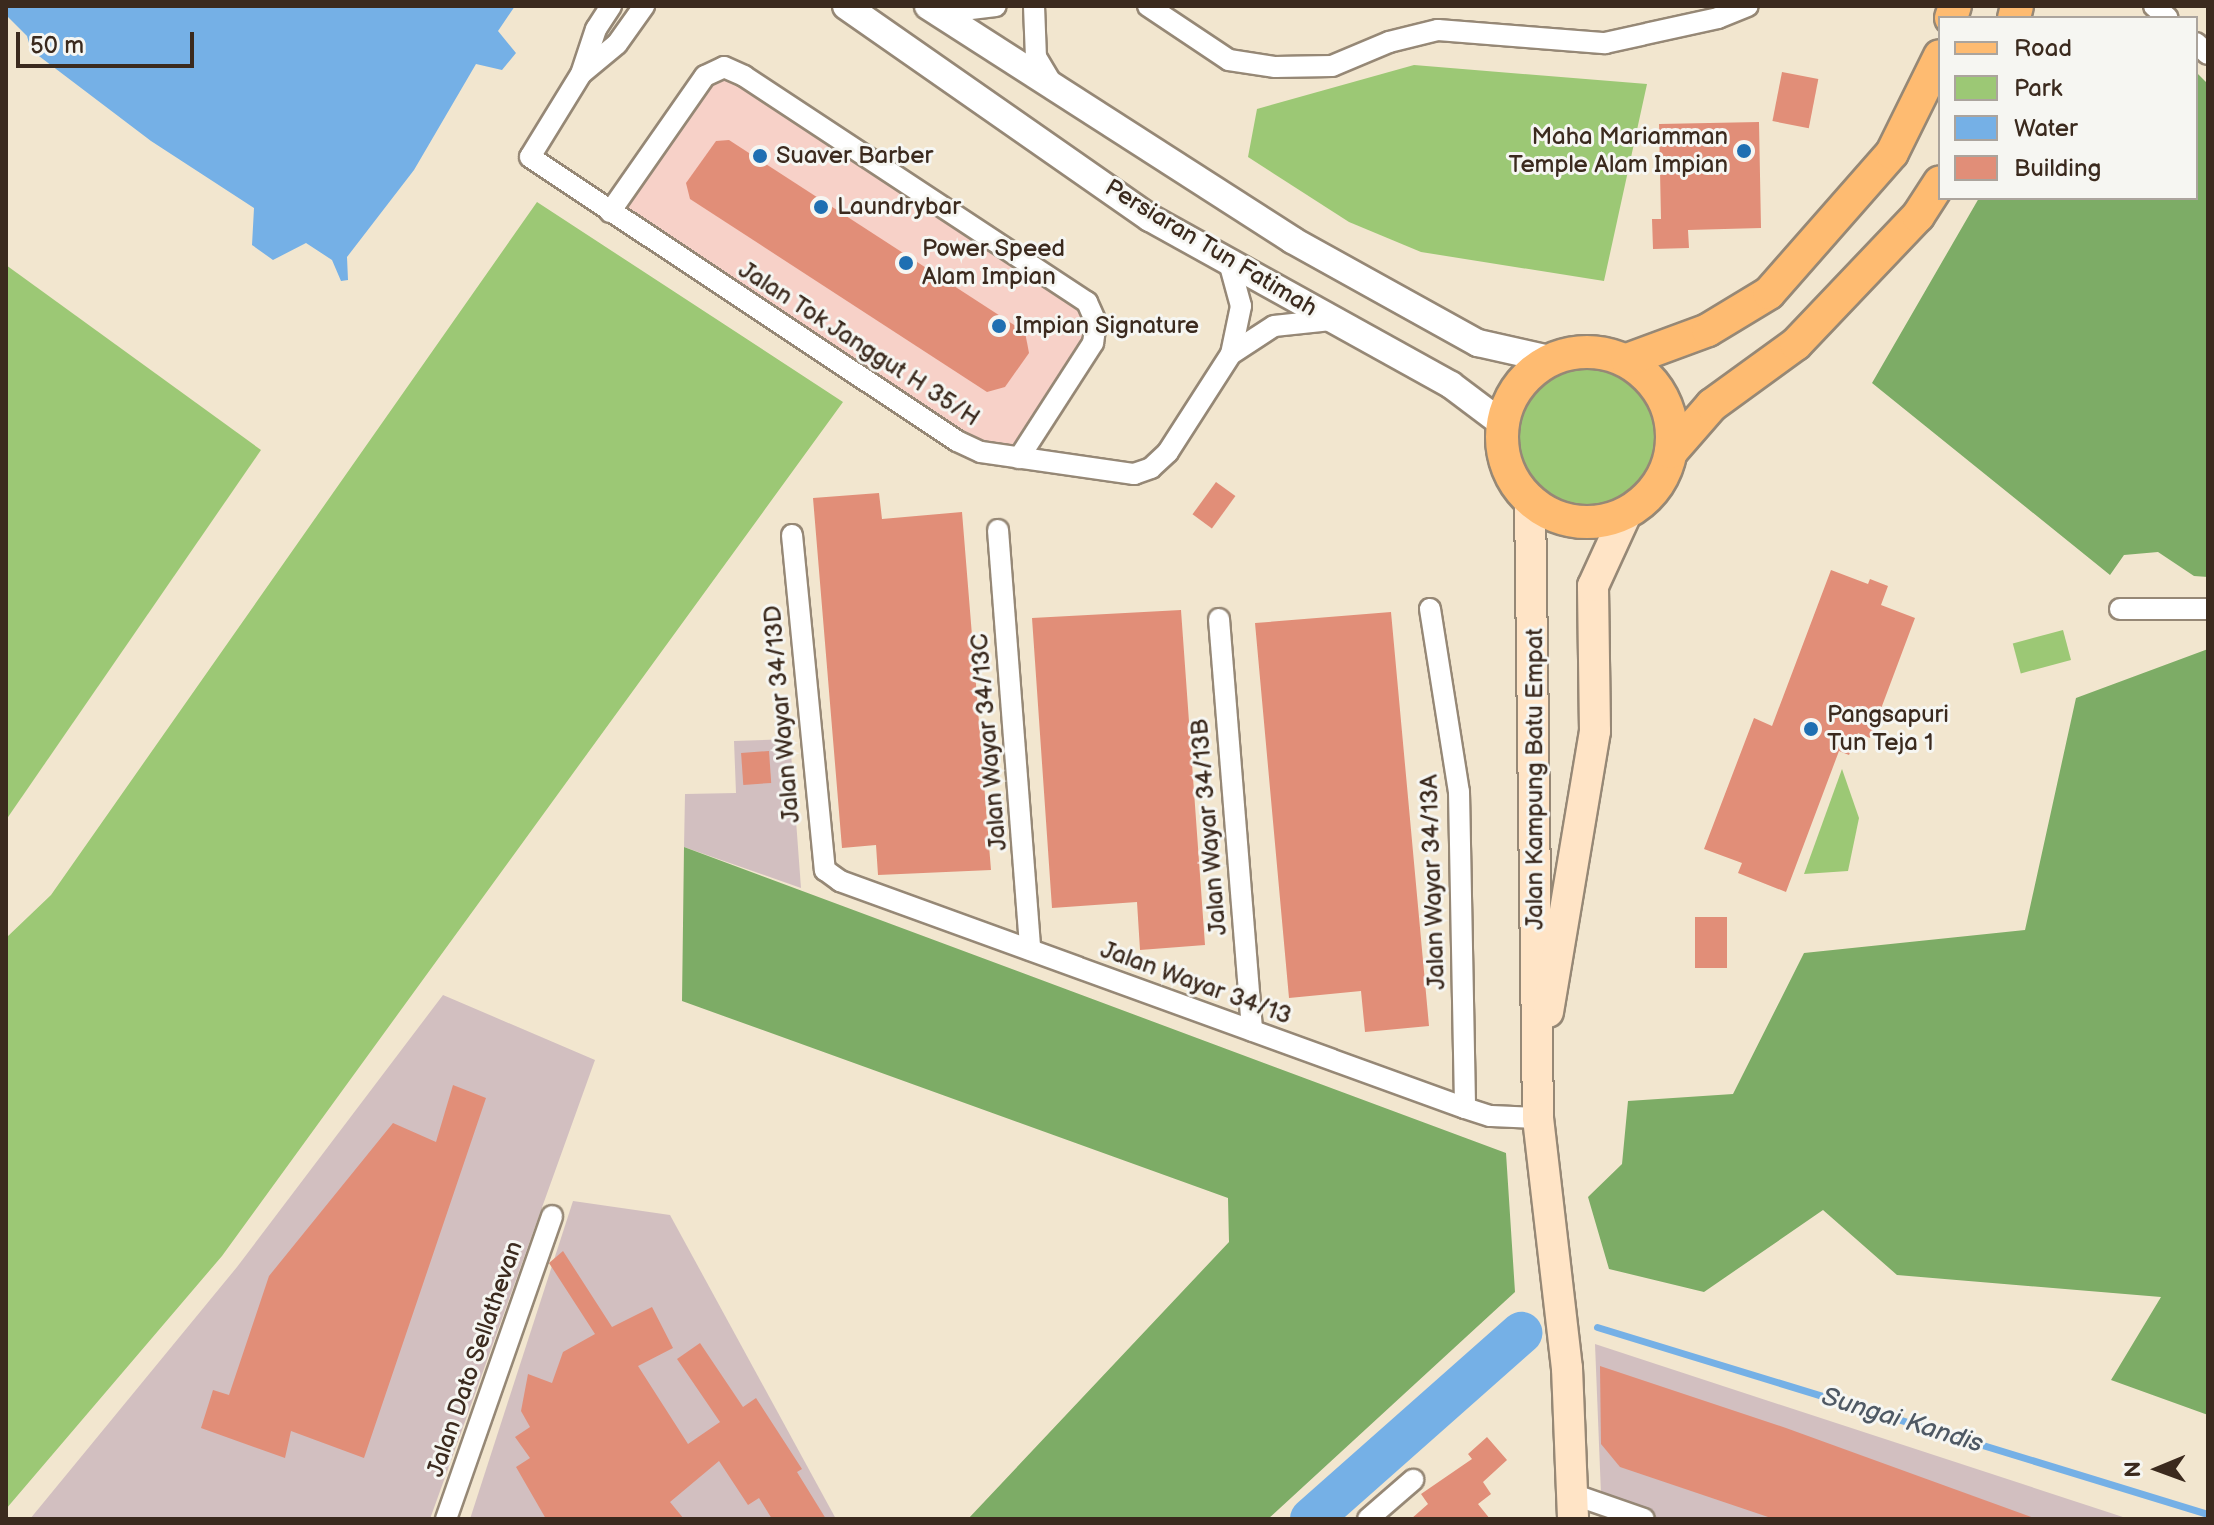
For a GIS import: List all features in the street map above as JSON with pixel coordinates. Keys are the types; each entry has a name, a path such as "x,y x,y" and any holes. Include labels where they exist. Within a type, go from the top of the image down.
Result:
{"main road":[{"path":"1627,360 1708,330 1769,293 1892,153 1938,60"},
{"path":"1671,452 1665,401 1651,379 1627,360 1598,351 1549,359 1522,381 1503,424 1504,458 1530,500 1575,522 1626,514 1663,477 1671,452 1712,405 1796,344 1918,216 1938,185"},
{"name":"Jalan Kampung Batu Empat","path":"1530,500 1538,1118 1567,1368 1572,1506"},
{"name":"Jalan Kampung Batu Empat","path":"1536,1058 1554,988 1595,731 1593,586 1626,514"}],"street":[{"path":"581,74 596,29 611,6"},
{"path":"581,74 617,44 644,6"},
{"name":"Persiaran Tun Fatimah","path":"846,6 1150,218 1451,385 1503,424"},
{"path":"933,9 996,6"},
{"path":"1034,6 1036,57 1057,90"},
{"path":"1148,6 1229,60 1275,67 1332,66 1389,42 1438,30 1605,43 1718,18 1748,6"},
{"name":"Persiaran Tun Fatimah","path":"933,9 1292,240 1478,343 1549,359"},
{"path":"610,212 705,76 724,67 744,76 1087,302 1096,322 1093,343 1019,458"},
{"name":"Jalan Tok Janggut H 35/H","path":"581,74 530,157 957,441 981,452 1134,474 1151,468 1168,452 1231,354"},
{"path":"1229,262 1241,306 1231,354"},
{"path":"1231,354 1274,326 1331,320"},
{"name":"Jalan Wayar 34/13C","path":"998,530 1030,950"},
{"name":"Jalan Wayar 34/13D","path":"792,535 820,855 825,870 840,881"},
{"name":"Jalan Wayar 34/13A","path":"1430,609 1459,792 1465,1108"},
{"path":"2120,609 2208,609"},
{"name":"Jalan Wayar 34/13B","path":"1219,619 1252,1031"},
{"name":"Jalan Wayar 34/13","path":"840,881 1465,1108 1490,1116 1538,1118"},
{"name":"Jalan Dato Sellathevan","path":"446,1519 552,1216"},
{"path":"1368,1519 1413,1480"},
{"path":"1572,1506 1644,1519"}],"shaded area":[{"path":"724,76 1078,307 1087,323 1084,343 1013,448 960,433 624,209 712,81"},
{"path":"790,739 801,888 684,847 685,794 736,793 734,741"},
{"path":"443,995 595,1060 430,1519 30,1519 237,1267"},
{"path":"573,1201 670,1215 836,1519 470,1519"},
{"path":"1595,1344 2129,1519 1602,1519"}],"green space":[{"path":"1414,65 1647,84 1604,281 1421,252 1349,222 1248,157 1257,109"},
{"path":"2198,74 2208,84 2208,577 2194,576 2158,552 2124,555 2110,575 1872,383 1978,200 2198,200"},
{"path":"537,202 843,402 222,1256 6,1509 6,938 51,895"},
{"path":"6,265 261,450 6,820"},
{"path":"1585,369 1612,375 1634,390 1649,412 1655,439 1649,466 1634,488 1612,503 1585,509 1558,503 1536,488 1521,466 1515,439 1521,412 1536,390 1558,375"},
{"path":"2063,630 2071,660 2021,673 2013,643"},
{"path":"2208,649 2208,1415 2111,1380 2161,1297 1897,1275 1823,1210 1704,1292 1609,1269 1588,1197 1622,1164 1628,1101 1733,1094 1804,953 2025,930 2076,698"},
{"path":"1842,769 1859,818 1848,871 1804,874"},
{"path":"684,847 1506,1153 1515,1292 1268,1519 968,1519 1229,1242 1228,1198 682,1001"}],"water":[{"path":"6,6 515,6 498,31 516,53 502,70 476,64 414,170 347,257 348,280 341,281 332,260 306,243 273,260 252,245 254,208 151,141 31,50 27,36 6,15"}],"building":[{"path":"1782,72 1818,79 1809,128 1772,121"},
{"path":"1759,122 1761,228 1688,230 1689,248 1653,249 1652,219 1661,219 1659,124"},
{"path":"729,140 1025,332 1029,353 1005,387 987,392 690,199 686,183 716,141"},
{"path":"1216,482 1235,496 1212,528 1192,514"},
{"path":"879,493 882,519 962,512 991,870 878,875 876,845 842,848 813,498"},
{"name":"Pangsapuri Tun Teja 1","path":"1831,570 1868,584 1870,579 1888,586 1881,605 1915,618 1870,738 1858,733 1849,755 1839,751 1786,892 1738,873 1742,863 1704,849 1754,718 1772,726"},
{"path":"1181,610 1205,945 1140,950 1137,902 1052,908 1032,618"},
{"path":"1391,612 1429,1026 1365,1032 1361,991 1289,998 1255,623"},
{"path":"769,751 771,783 743,785 741,753"},
{"path":"1695,917 1727,917 1727,968 1695,968"},
{"path":"453,1085 486,1098 364,1458 291,1431 285,1458 201,1428 213,1390 229,1395 269,1276 393,1123 436,1142"},
{"path":"563,1251 612,1327 652,1307 673,1348 638,1366 688,1444 720,1422 677,1359 700,1343 743,1407 756,1398 802,1469 797,1472 826,1519 772,1519 759,1498 748,1505 719,1461 670,1502 684,1519 546,1519 516,1467 530,1458 515,1437 530,1427 521,1411 528,1374 552,1383 563,1352 595,1334 549,1263"},
{"path":"1600,1366 1786,1428 2037,1519 1774,1519 1620,1467 1601,1444"},
{"path":"1487,1437 1507,1460 1483,1482 1491,1494 1478,1504 1490,1519 1411,1519 1428,1504 1421,1494 1472,1459 1468,1454"}],"waterway":[{"name":"Sungai Kandis","path":"1597,1327 2208,1514"},
{"name":"Sungai Kandis","path":"1311,1519 1521,1333"}],"place":[{"name":"Maha Mariamman Temple Alam Impian","path":"1744,151"},
{"name":"Suaver Barber","path":"760,156"},
{"name":"Laundrybar","path":"821,207"},
{"name":"Power Speed Alam Impian","path":"906,263"},
{"name":"Impian Signature","path":"999,326"},
{"name":"Pangsapuri Tun Teja 1","path":"1811,729"}]}
